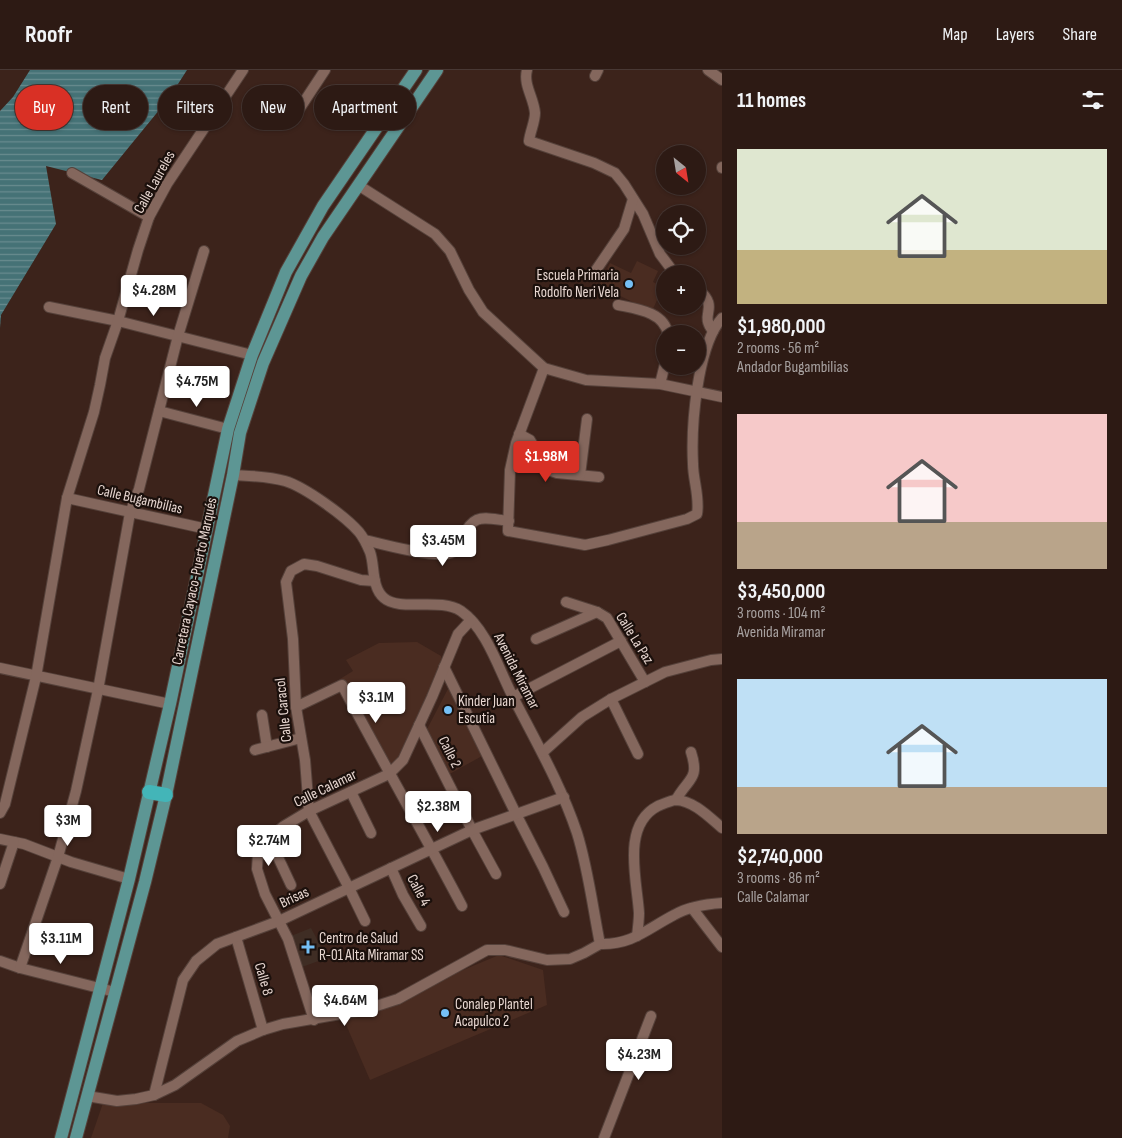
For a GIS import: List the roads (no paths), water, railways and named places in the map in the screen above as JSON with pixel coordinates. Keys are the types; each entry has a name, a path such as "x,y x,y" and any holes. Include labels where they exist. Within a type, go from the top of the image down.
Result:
{"highway":[{"path":"150,792 166,795"}],"main road":[{"path":"323,237 336,199 412,74 426,70"},
{"name":"Carretera Cayaco-Puerto Marqués","path":"76,1138 166,795 233,475 240,432 263,363 301,276 323,237 437,70"},
{"name":"Carretera Cayaco-Puerto Marqués","path":"61,1138 150,792 228,429 252,356 286,272 323,206 412,74"}],"street":[{"name":"Calle Laureles","path":"0,813 5,804 36,676 68,498 94,412 105,358 149,217 167,184 243,70"},
{"path":"304,102 325,70"},
{"path":"527,70 525,79 533,101 535,115 529,141 594,163 615,173 643,214 660,254 668,265"},
{"path":"708,70 722,80"},
{"path":"72,173 149,217"},
{"path":"358,184 435,234 450,251 469,290 483,312 544,368 586,380 660,384 722,397"},
{"path":"592,276 624,229 633,199"},
{"path":"20,968 58,856 76,791 98,690 130,513 140,489 178,336 204,251"},
{"path":"706,296 710,305 707,318 709,326 713,331"},
{"path":"618,305 644,311 661,319 665,325"},
{"path":"49,307 118,321 252,356"},
{"path":"365,540 422,553 444,555 454,552 468,526 474,520 482,518 585,545 686,519 697,514 698,505 693,466 693,432 698,392 704,358 713,331 722,318"},
{"path":"508,526 510,470 519,434 544,368"},
{"path":"660,384 662,375"},
{"path":"159,411 228,429"},
{"path":"580,475 587,419"},
{"path":"519,434 530,440 548,470 557,474 599,477"},
{"name":"Avenida Miramar","path":"233,475 287,481 299,487 346,520 365,540 371,554 375,581 383,598 394,603 426,603 454,607 471,620 494,655 564,797 578,835 600,944"},
{"name":"Calle Bugambilias","path":"68,498 207,529"},
{"name":"Calle Caracol","path":"365,921 308,812 305,760 296,707 293,640 286,582 291,571 304,564 317,566 361,580 375,581"},
{"name":"Calle La Paz","path":"566,602 597,612 607,618 645,682"},
{"name":"Calle La Paz","path":"536,639 597,612"},
{"name":"Calle Calamar","path":"314,1020 288,939 265,894 256,869 258,853 269,838 284,826 308,812 388,774 403,760 458,634 471,620"},
{"path":"513,696 621,640"},
{"path":"543,752 582,717 611,699 665,672 722,659"},
{"path":"444,667 564,912"},
{"path":"0,668 170,704"},
{"path":"296,707 342,685 388,774 432,849 462,906"},
{"path":"611,699 638,754"},
{"path":"262,716 267,747"},
{"name":"Calle 2","path":"419,725 496,874"},
{"path":"255,750 301,738"},
{"path":"676,800 693,776 696,767 691,752"},
{"path":"350,792 371,833"},
{"name":"Brisas","path":"154,1095 183,980 196,961 217,944 279,920 472,830 564,797"},
{"path":"638,936 639,913 633,858 640,824 650,812 659,806 676,800 695,806 722,827"},
{"path":"269,838 291,886"},
{"path":"0,839 24,844 70,862 129,879"},
{"path":"0,884 14,842"},
{"name":"Calle 4","path":"391,868 403,895 421,926"},
{"path":"87,1096 117,1101 154,1095 175,1084 237,1041 282,1024 364,1010 398,998 487,950 505,950 547,960 570,959 600,944 613,945 628,941 675,914 705,904 722,903"},
{"path":"692,908 722,948"},
{"name":"Calle 8","path":"236,937 263,1030"},
{"path":"0,961 20,968 115,992"},
{"path":"604,1138 651,1016"}],"water":[{"path":"30,70 187,70 177,85 158,85 158,111 148,124 148,85 83,85 83,130 143,130 102,180 46,166 56,224 1,315 0,328 0,111 15,94 15,130 73,130 73,85 21,85"}],"place":[{"name":"Escuela Primaria Rodolfo Neri Vela","path":"629,284"},
{"name":"Kinder Juan Escutia","path":"448,710"},
{"name":"Centro de Salud R-01 Alta Miramar SS","path":"308,947"},
{"name":"Conalep Plantel Acapulco 2","path":"445,1013"}]}
